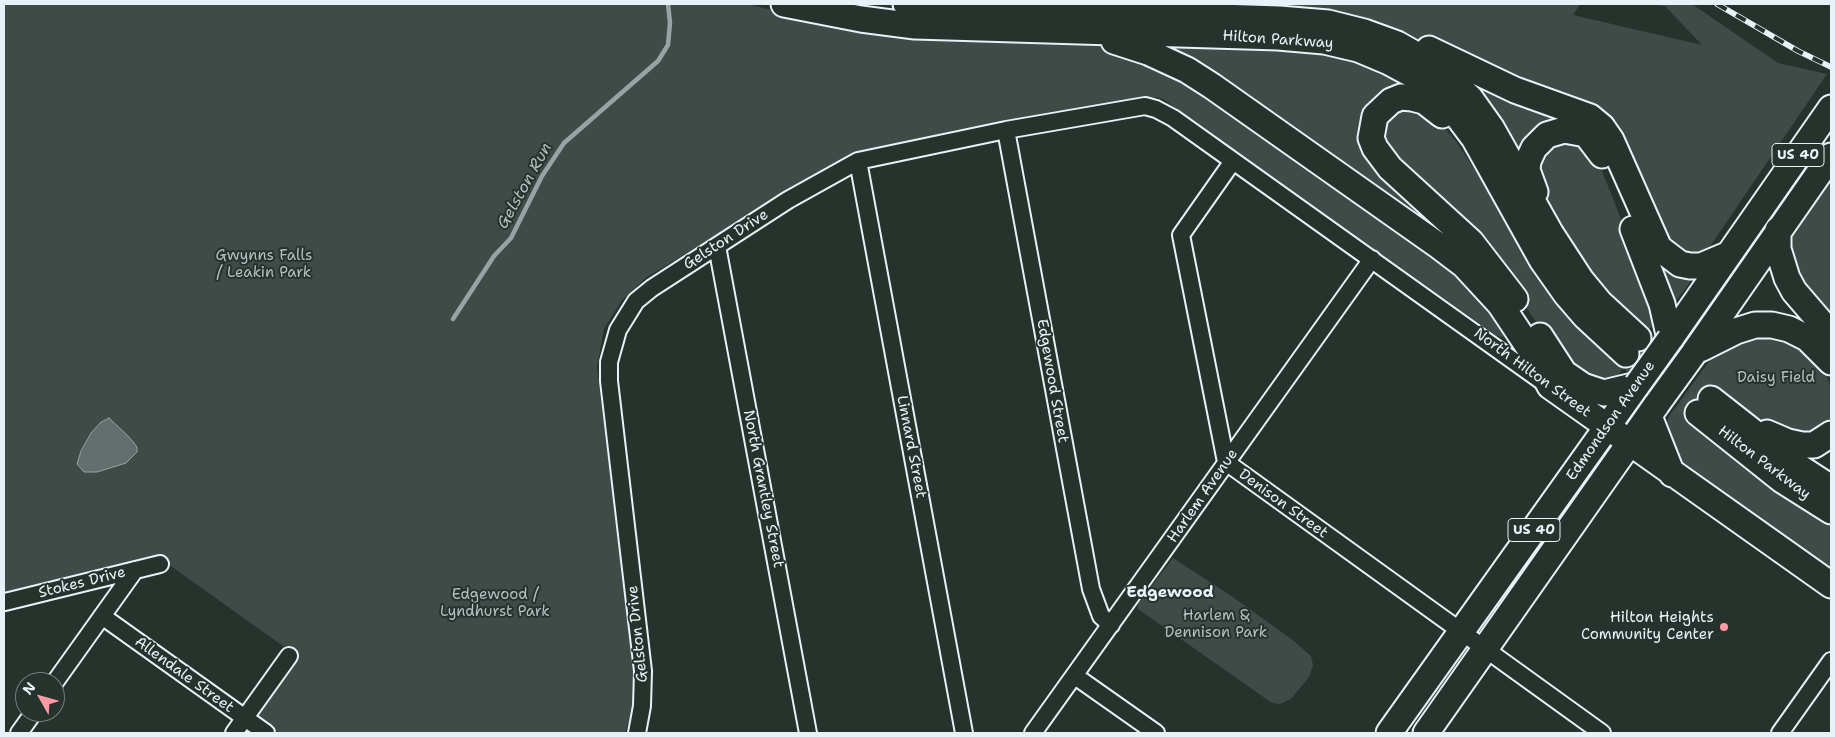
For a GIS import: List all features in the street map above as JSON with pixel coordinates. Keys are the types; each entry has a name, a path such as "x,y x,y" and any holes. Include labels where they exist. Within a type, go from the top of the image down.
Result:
{"main road":[{"name":"Hilton Parkway","path":"784,4 861,19 915,26 1278,37 1324,41 1358,49 1389,62 1415,76 1437,93 1453,110 1474,138 1542,260 1566,294 1585,316 1632,346 1581,280 1551,234 1492,129 1470,98 1450,78 1397,44 1364,32 1328,23 979,9 906,4"},
{"path":"1083,32 1148,52 1187,70 1439,246 1464,265 1500,304 1529,347 1550,386"},
{"path":"1364,32 1387,35 1414,43 1515,90 1590,117 1602,127 1611,140 1659,248 1680,264 1690,266 1701,266 1727,255"},
{"path":"1494,173 1448,120 1424,101 1401,97 1386,104 1375,116 1371,138 1380,158 1446,218 1482,256 1511,293 1564,373 1582,386 1604,393 1637,385"},
{"name":"Edmondson Avenue","path":"1389,733 1670,339 1831,108"},
{"path":"1551,234 1527,170 1528,162 1534,148 1547,135 1574,130 1586,134 1602,155 1657,287 1670,339"},
{"name":"Edmondson Avenue","path":"1426,733 1831,156"},
{"path":"1783,224 1778,249 1787,278 1794,290 1831,334"},
{"path":"1694,353 1736,331 1754,325 1772,325 1789,329 1807,338 1831,362"},
{"name":"North Hilton Street","path":"1550,386 1831,585"},
{"name":"Hilton Parkway","path":"1831,488 1794,464 1743,423 1704,406 1782,480 1831,510"},
{"path":"1653,410 1672,474"},
{"path":"1743,423 1788,442 1802,445 1814,445 1831,434"}],"street":[{"name":"Gelston Drive","path":"636,733 642,706 644,671 609,381 609,362 618,330 636,301 652,288 788,200 858,161 1006,130 1146,106 1166,114 1233,161"},
{"name":"Edgewood Street","path":"1006,130 1091,589 1101,616 1111,626"},
{"name":"Linnard Street","path":"858,161 964,733"},
{"name":"North Hilton Street","path":"1233,161 1550,386"},
{"name":"Denison Street","path":"1233,161 1181,235 1226,462 1602,733"},
{"name":"North Grantley Street","path":"717,246 808,733"},
{"name":"Harlem Avenue","path":"1033,733 1372,259"},
{"name":"Stokes Drive","path":"5,602 160,564"},
{"path":"62,672 135,570"},
{"name":"Allendale Street","path":"102,616 266,733"},
{"path":"234,733 289,656"},
{"path":"1780,733 1831,661"},
{"path":"1075,676 1156,733"},
{"path":"18,733 26,722"}],"green space":[{"name":"Gwynns Falls / Leakin Park","path":"4,4 747,4 796,16 1106,47 1160,65 1443,258 1507,330 1504,337 1497,336 1163,99 1157,97 960,129 847,157 647,277 622,300 604,329 597,367 635,682 632,712 625,733 279,733 261,721 257,715 297,656 168,564 155,561 4,601"},
{"path":"1144,4 1580,4 1573,15 1702,45 1665,6 1646,4 1692,4 1778,63 1827,74 1711,245 1704,254 1693,256 1679,253 1665,239 1624,140 1480,68 1394,30"},
{"path":"1169,43 1307,47 1363,60 1418,92 1363,133 1476,259 1162,47"},
{"path":"1454,68 1567,114 1542,128 1518,151"},
{"path":"1397,106 1432,114 1456,141 1564,308 1587,277 1540,186 1535,172 1551,141 1585,144 1598,161 1656,307 1653,325 1617,377 1598,384 1571,372 1499,268 1376,137"},
{"path":"1831,172 1831,326 1792,278 1787,243 1795,222"},
{"path":"1659,259 1694,277 1669,310"},
{"name":"Daisy Field","path":"1785,335 1822,364 1831,388 1831,416 1818,434 1787,436 1713,388 1831,517 1831,569 1681,462 1672,452 1666,426 1669,416 1718,349 1737,337"},
{"name":"Harlem & Dennison Park","path":"1173,558 1230,595 1294,641 1311,656 1313,665 1309,677 1291,699 1280,704 1272,703 1138,609 1138,604"}],"shaded area":[{"path":"109,418 130,438 137,447 137,452 126,463 97,472 84,472 77,464 81,451 91,433 101,422"}],"waterway":[{"name":"Gelston Run","path":"453,319 494,256 511,238 542,176 564,143 658,61 668,45 670,23 668,4"}],"tunnel":[{"path":"1641,342 1711,399"},
{"path":"1626,354 1698,413"}],"railway":[{"path":"1717,4 1798,51 1831,67"}],"place":[{"name":"Hilton Heights Community Center","path":"1724,627"}],"district":[{"name":"Edgewood","path":"1170,593"}],"park label":[{"name":"Edgewood / Lyndhurst Park","path":"495,604"}]}
